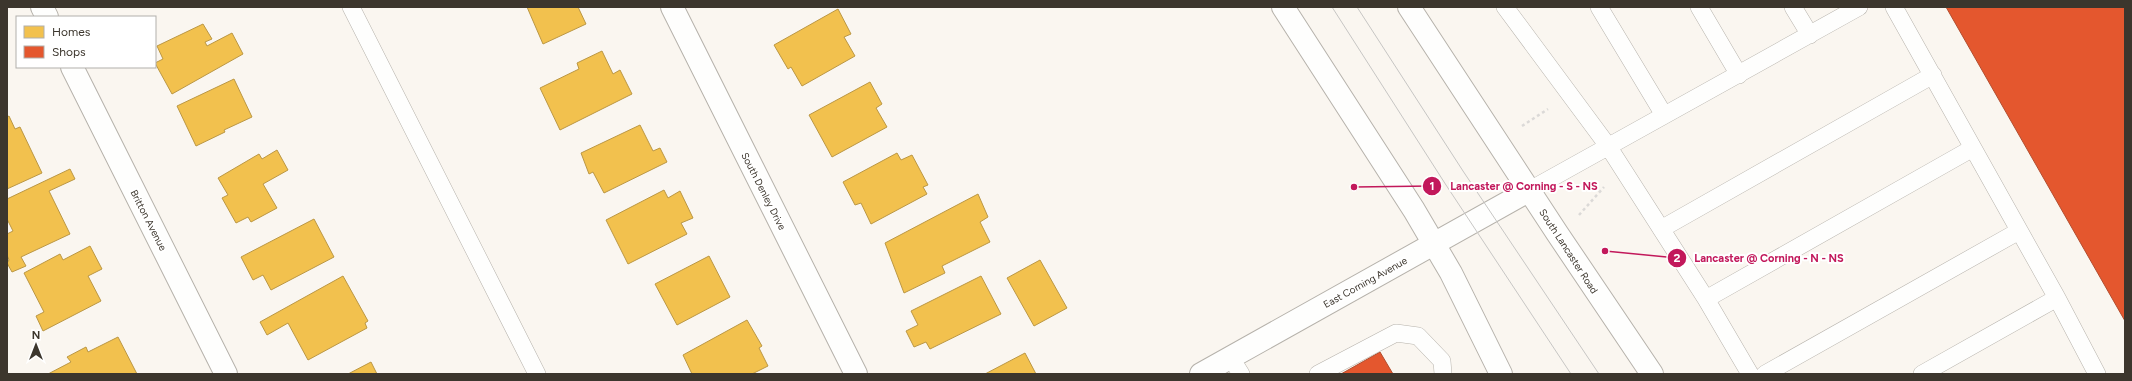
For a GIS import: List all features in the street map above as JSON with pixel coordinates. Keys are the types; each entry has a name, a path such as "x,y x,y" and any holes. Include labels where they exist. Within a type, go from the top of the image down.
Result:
{"street":[{"path":"42,7 46,16"},
{"name":"South Denley Drive","path":"672,7 856,374"},
{"path":"1283,7 1410,203 1434,244 1501,374"},
{"name":"South Lancaster Road","path":"1409,7 1652,374"},
{"name":"Britton Avenue","path":"73,68 226,374"},
{"name":"East Corning Avenue","path":"1201,374 1236,366 1434,244 1530,190"}],"lane":[{"path":"351,7 537,374"},
{"path":"1505,7 1608,146 1706,299 1750,374"},
{"path":"1599,7 1664,115"},
{"path":"1699,7 1739,75"},
{"path":"1793,7 1810,35"},
{"path":"1530,190 1739,75 1858,7"},
{"path":"1894,7 2057,298 2097,374"},
{"path":"1661,229 1933,75"},
{"path":"1706,299 1973,148"},
{"path":"1765,374 2019,231"},
{"path":"1922,374 2057,298"},
{"path":"1318,374 1396,333 1418,336 1442,361 1443,374"}],"path":[{"path":"1521,127 1570,94"},
{"path":"1574,221 1604,187 1625,174"}],"building: Homes":[{"path":"527,7 578,7 586,24 543,44"},
{"path":"838,9 851,34 844,37 855,56 802,86 791,67 788,69 774,45"},
{"path":"203,24 212,39 205,42 207,46 232,33 243,54 172,94 156,65 156,62 163,59 157,46"},
{"path":"602,51 613,74 620,70 632,94 560,130 540,88 579,69 577,63"},
{"path":"234,79 252,117 224,130 225,132 196,146 177,106"},
{"path":"870,82 882,104 876,108 887,127 832,157 809,115"},
{"path":"9,116 15,129 20,127 42,173 7,189 7,117"},
{"path":"640,125 653,151 660,148 667,162 604,193 593,172 589,174 581,153"},
{"path":"277,150 288,170 263,184 277,208 251,222 248,217 236,223 222,198 228,195 218,178 259,154 262,159"},
{"path":"897,153 901,160 912,155 928,185 923,187 927,194 871,224 861,203 855,205 843,182"},
{"path":"70,169 75,179 49,191 70,234 21,257 26,266 12,272 7,263 9,260 7,255 7,234 13,231 7,219 7,199"},
{"path":"664,190 668,198 680,191 693,218 681,223 687,234 628,264 606,220"},
{"path":"978,194 988,217 980,222 990,242 942,266 945,273 904,293 885,243"},
{"path":"314,219 334,257 271,290 263,275 253,280 241,257"},
{"path":"90,246 102,269 88,276 101,301 43,331 36,316 44,312 24,273 60,254 63,260"},
{"path":"709,256 730,297 677,325 655,284"},
{"path":"1040,260 1067,308 1034,326 1007,278"},
{"path":"343,276 368,321 365,323 367,328 308,360 288,323 267,335 260,322"},
{"path":"981,276 1001,314 930,349 926,342 914,347 906,331 918,325 911,311"},
{"path":"747,320 762,346 759,348 768,366 752,374 692,374 683,355"},
{"path":"118,337 137,374 48,374 71,362 67,357 86,347 88,352"},
{"path":"1025,353 1036,374 985,374"},
{"path":"371,362 377,374 348,374"}],"building: Shops":[{"path":"1946,7 2125,7 2125,321"},
{"path":"1380,352 1393,374 1341,374"}],"tram line":[{"path":"1332,7 1446,185 1571,374"},
{"path":"1357,7 1463,171 1599,374"}],"place":[{"name":"Lancaster @ Corning - S - NS","path":"1354,187"},
{"name":"Lancaster @ Corning - N - NS","path":"1605,251"}]}
